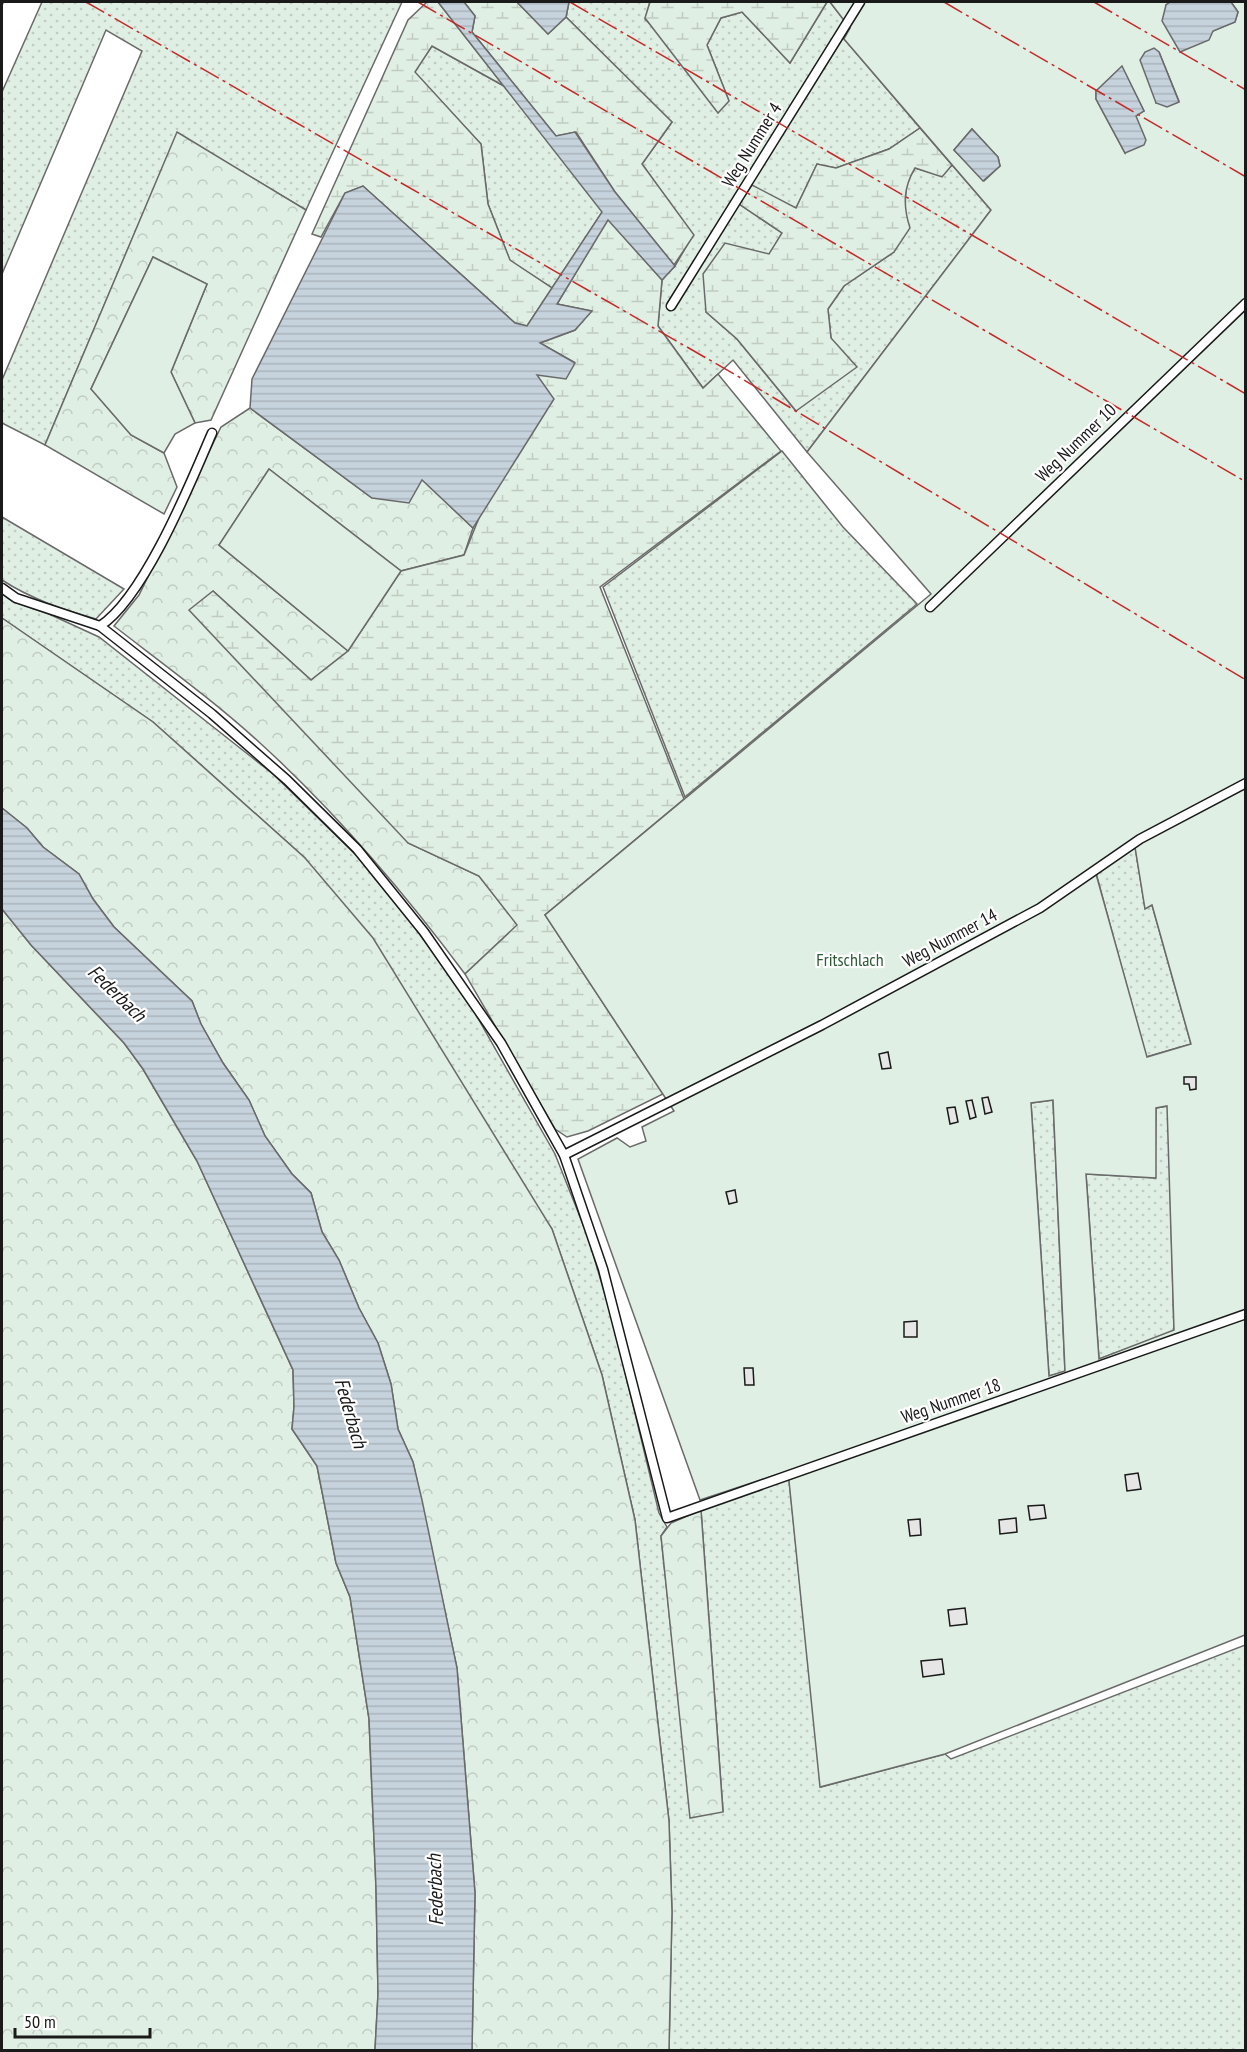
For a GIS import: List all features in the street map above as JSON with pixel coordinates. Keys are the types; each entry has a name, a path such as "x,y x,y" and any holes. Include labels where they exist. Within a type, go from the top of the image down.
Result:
{"lane":[{"name":"Weg Nummer 4","path":"671,306 860,2"},
{"name":"Weg Nummer 10","path":"930,607 1245,303"},
{"path":"100,626 113,618 133,594 193,476 212,433"},
{"path":"2,588 16,598 100,626 212,714 288,780 357,849 424,932 501,1043 564,1155"},
{"name":"Weg Nummer 14","path":"564,1155 822,1025 1030,913 1140,839 1245,783"},
{"name":"Weg Nummer 18","path":"564,1155 603,1269 667,1518 1245,1314"}],"green space":[{"path":"42,2 402,2 306,210 177,133 45,445 2,423 2,380 142,51 106,30 2,274 2,92"},
{"path":"427,2 438,2 504,86 432,46 415,72 481,144 488,204 510,260 552,288 527,326 515,323 363,186 345,193 321,237 312,234 408,20"},
{"path":"464,2 517,2 548,34 566,17 672,122 642,164 694,235 674,265 615,192 576,132 556,136 472,32 475,16"},
{"path":"569,2 650,2 645,19 729,101 707,45 721,18 742,12 790,63 827,2 830,2 850,28 844,39 920,128 889,149 836,168 817,164 796,208 739,204 782,233 770,254 706,312 737,339 796,411 831,338 828,309 844,286 894,252 905,212 906,183 915,168 942,176 952,165 991,210 807,452 733,360 703,388 658,326 662,280 675,266 693,235 642,164 672,122 566,17"},
{"path":"650,2 827,2 790,63 742,12 721,18 707,45 729,101 718,113 645,18"},
{"name":"Fritschlach","path":"830,2 1170,2 1166,5 1213,31 1235,22 1238,12 1231,2 1245,2 1245,1635 945,1754 820,1787 788,1471 700,1500 578,1159 617,1138 630,1147 646,1141 642,1127 674,1111 545,915 931,594 807,452 991,210 844,39 850,28","holes":["1159,52 1179,101 1156,103","1122,67 1144,111 1136,115 1125,153 1096,99 1096,91","972,129 998,157 1000,166 984,181 954,150","1135,847 1145,909 1152,905 1191,1044 1147,1057 1096,874","1053,1100 1065,1371 1049,1376 1031,1103","1167,1106 1174,1330 1099,1359 1086,1174 1156,1178 1156,1108"]},
{"path":"432,46 504,86 603,211 552,288 510,261 488,204 481,144 414,72"},
{"path":"920,128 952,165 942,177 915,168 905,197 910,228 894,252 844,286 828,309 831,338 857,367 796,411 737,339 706,312 703,274 725,243 769,254 782,233 739,204 752,185 796,208 817,164 836,168 889,149"},
{"path":"177,132 306,210 211,420 195,423 171,372 207,284 153,257 91,389 131,435 164,453 177,487 164,514 45,445"},
{"path":"608,219 662,280 658,326 703,388 718,374 781,451 600,587 684,799 545,915 663,1094 588,1131 567,1137 555,1129 465,974 517,925 479,876 408,843 189,610 213,591 311,680 348,651 401,571 464,555 537,374 574,362 540,343 575,330 591,311 557,304"},
{"path":"153,257 207,284 171,372 195,423 175,434 164,453 131,435 91,389"},
{"path":"250,408 372,498 422,479 473,528 464,555 401,571 269,469 219,545 348,651 311,680 213,591 408,843 479,876 518,925 465,974 418,913 316,797 225,712 114,626 139,595 221,427"},
{"path":"782,451 843,527 917,604 685,797 603,587"},
{"path":"269,469 401,571 348,651 219,545"},
{"path":"2,517 124,589 96,619 47,603 13,587 2,580"},
{"path":"2,594 12,601 49,614 99,637 273,774 357,856 410,921 475,1013 555,1154 588,1237 613,1322 659,1513 667,1527 661,1536 691,1817 723,1811 701,1510 789,1479 821,1787 945,1754 951,1759 1245,1645 1245,2050 669,2050 672,1912 669,1821 635,1520 602,1375 552,1229 305,858 153,722 2,618"},
{"path":"2,618 153,722 305,858 373,938 552,1229 602,1375 635,1520 669,1821 672,1912 669,2050 472,2050 475,1893 457,1668 413,1462 398,1429 391,1384 378,1343 359,1308 339,1260 322,1232 311,1193 292,1174 265,1136 249,1100 223,1063 201,1024 192,1001 114,927 93,899 79,874 43,847 27,828 2,808"},
{"path":"1135,847 1145,908 1152,905 1191,1044 1146,1057 1096,873"},
{"path":"2,909 31,945 124,1043 143,1069 197,1161 293,1370 292,1429 317,1466 336,1563 350,1597 369,1719 378,1994 375,2050 2,2050"},
{"path":"1053,1100 1065,1372 1049,1376 1031,1103"},
{"path":"1168,1106 1174,1331 1099,1359 1086,1174 1155,1178 1156,1108"},
{"path":"701,1510 723,1812 690,1818 661,1536 671,1523"}],"water":[{"path":"438,2 464,2 475,16 472,32 556,136 575,132 615,192 675,266 662,280 608,220 557,304 592,311 575,330 540,343 575,363 566,379 537,375 554,399 473,528 422,480 409,503 372,498 250,408 252,379 345,193 363,186 515,323 527,326 602,212"},
{"path":"517,2 569,2 566,17 548,34"},
{"path":"1170,2 1231,2 1238,12 1235,22 1213,31 1209,40 1180,52 1162,21 1166,5"},
{"path":"1154,48 1159,52 1179,102 1167,107 1156,103 1140,60 1145,52"},
{"path":"1122,66 1144,111 1136,116 1146,140 1144,145 1125,153 1096,99 1096,91"},
{"path":"972,129 998,157 1000,166 983,181 954,150"},
{"name":"Federbach","path":"2,808 27,828 43,847 79,874 93,899 114,927 192,1001 201,1024 223,1063 249,1100 265,1136 292,1174 311,1193 322,1232 339,1260 359,1308 378,1343 391,1384 398,1429 413,1462 457,1668 475,1893 472,2050 375,2050 378,1994 369,1719 350,1597 336,1563 317,1466 292,1429 293,1370 197,1161 143,1069 124,1043 31,945 2,909"}],"building":[{"path":"888,1052 891,1068 882,1069 879,1054"},
{"path":"1184,1077 1196,1077 1196,1089 1190,1090 1189,1084 1184,1084"},
{"path":"988,1097 992,1112 985,1114 982,1098"},
{"path":"972,1100 976,1117 970,1119 966,1101"},
{"path":"955,1107 958,1122 950,1124 947,1108"},
{"path":"735,1190 737,1202 729,1204 726,1192"},
{"path":"917,1321 917,1337 904,1337 904,1322"},
{"path":"744,1368 753,1368 754,1385 745,1385"},
{"path":"1138,1473 1141,1489 1127,1491 1125,1475"},
{"path":"1044,1505 1046,1518 1030,1520 1028,1506"},
{"path":"1016,1518 1017,1532 1000,1534 999,1520"},
{"path":"920,1519 921,1535 910,1536 908,1520"},
{"path":"965,1608 967,1624 950,1626 948,1610"},
{"path":"942,1659 944,1674 923,1677 921,1661"}],"tram line":[{"path":"2,6 3,2"}],"power":[{"path":"86,2 734,374 1246,680"},
{"path":"418,2 1246,482"},
{"path":"570,2 1246,394"},
{"path":"944,2 1246,177"},
{"path":"1094,2 1246,90"}]}
